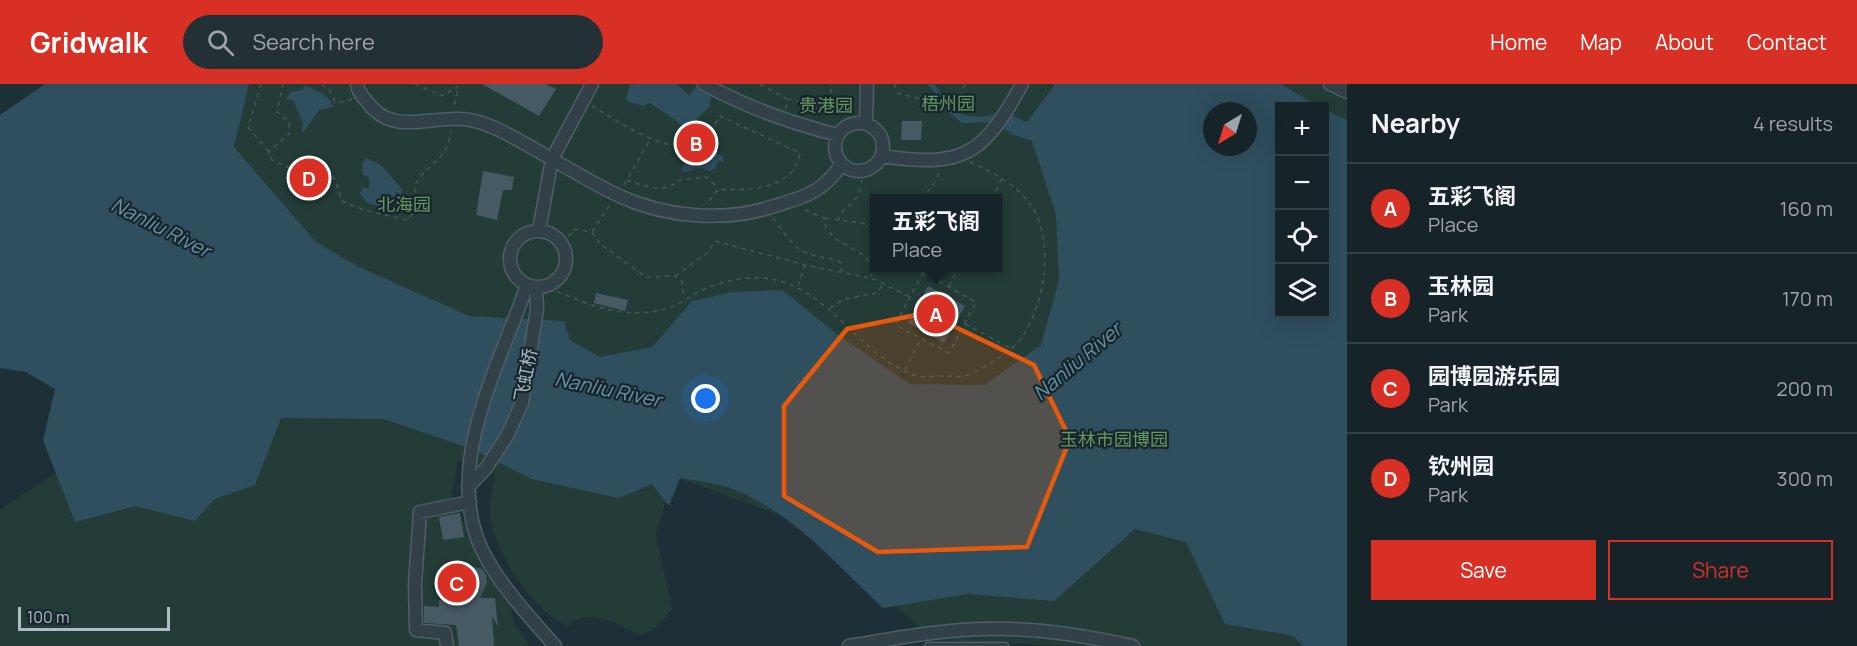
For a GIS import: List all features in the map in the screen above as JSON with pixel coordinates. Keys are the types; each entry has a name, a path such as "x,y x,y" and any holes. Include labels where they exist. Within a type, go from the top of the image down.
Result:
{"street":[{"path":"539,230 552,159 592,84"},
{"path":"881,156 924,162 959,156 987,138 999,125 1022,84"},
{"path":"1330,84 1347,92"},
{"path":"866,124 867,85"},
{"path":"708,86 746,106 785,122 838,135"},
{"path":"359,89 373,109 398,123 470,120 502,132 618,194 659,209 727,215 765,209 796,199 828,183 842,164"},
{"path":"850,124 866,124 873,127 882,141 881,156 870,168 855,171 842,164 835,150 838,135 850,124"},
{"path":"539,230 556,236 562,243 567,260 560,277 536,286 513,272 510,252 520,236 539,230"},
{"name":"飞虹桥","path":"536,286 519,307 469,455 468,487 476,535 505,587 555,646"},
{"name":"飞虹桥","path":"468,487 486,468 507,436 522,403 537,309 536,286"},
{"path":"447,646 445,633 416,630 415,584 420,512 470,502"},
{"path":"849,646 932,633 1008,629 1070,633 1133,646"}],"lane":[{"path":"928,646 1005,646"}],"path":[{"path":"261,84 248,127 272,160 290,168 314,162 326,166 334,177 342,201 364,210 407,220 417,210 419,198 414,187 421,174 437,163 449,145 458,85"},
{"path":"268,152 289,134 289,122 277,112 283,84"},
{"path":"321,84 331,92 335,102 346,102 359,89"},
{"path":"415,84 417,87 443,96 458,85"},
{"path":"760,84 787,99 825,107 832,88 831,84"},
{"path":"894,84 898,93 940,102 958,95 965,84"},
{"path":"785,122 787,99"},
{"path":"583,101 651,138 670,145 694,148 703,144 720,116 800,153 798,166 787,177 749,191 718,189 706,177 679,180 673,186 652,189 627,180"},
{"path":"592,232 627,180 651,138"},
{"path":"536,286 629,315 671,307 726,282 762,277 791,283 830,308 876,355 915,376 963,376 1012,349 1027,327 1037,303 1045,269 1044,243 1032,204 1016,186 1003,177 959,156"},
{"path":"924,194 939,176 944,159"},
{"path":"838,221 840,213 855,199 861,187 863,170"},
{"path":"994,194 1003,177"},
{"path":"706,214 708,199 718,189"},
{"path":"796,199 804,209 824,218 870,225"},
{"path":"765,209 790,241 807,254 829,257 840,262 842,273"},
{"path":"824,218 830,234 868,260 870,265"},
{"path":"562,243 575,229 592,232 600,244 646,277 675,276 707,252 715,241 805,266 871,278 910,297"},
{"path":"798,287 805,266"},
{"path":"871,278 873,272"},
{"path":"949,287 956,272"},
{"path":"923,273 949,287 976,302 949,353 895,325 923,273"},
{"path":"675,276 682,282 684,300"},
{"path":"830,308 844,299 877,293 883,283"},
{"path":"964,324 1012,349"},
{"path":"905,370 921,339"}],"highlighted area":[{"path":"926,313 1034,365 1070,439 1027,547 878,552 784,496 784,406 847,329"}],"green space":[{"name":"玉林市园博园","path":"176,84 1347,84 1347,646 1075,646 936,640 878,592 802,523 673,476 656,534 672,609 654,630 639,635 613,622 593,617 575,621 567,627 533,600 515,577 501,551 490,518 495,474 458,461 452,493 471,540 496,587 511,607 514,623 530,646 0,646 0,510 115,434"}],"water":[{"name":"Nanliu River","path":"45,84 249,84 234,147 316,242 357,266 469,316 564,321 570,340 600,357 652,347 692,301 732,292 782,290 838,335 910,384 984,385 1041,345 1059,280 1056,215 1032,141 1011,134 995,122 962,123 941,106 938,96 927,84 935,84 944,100 957,112 969,116 983,116 1002,111 1027,122 1055,84 1281,84 1311,102 1275,102 1275,318 1329,318 1329,112 1347,120 1347,646 1303,646 1294,636 1225,624 1186,542 1135,529 1054,601 967,594 883,608 795,526 756,500 735,490 680,478 669,506 652,484 619,498 532,479 472,449 384,419 281,418 255,485 215,499 195,521 135,506 75,522 43,440 55,389 26,372 0,368 0,115"},
{"path":"677,84 689,96 698,84 712,84 710,106 697,119 700,130 698,136 706,150 723,156 723,162 718,161 715,168 710,171 700,168 685,172 681,170 692,155 694,147 692,139 680,124 649,103 645,106 629,102 626,99 630,85"},
{"path":"304,85 325,96 333,107 319,110 302,134 303,122 293,100 286,99 291,92 302,90"},
{"path":"367,158 382,166 402,189 401,195 396,192 398,200 391,203 388,209 367,203 360,193 363,187 369,189 369,177 363,175 362,163"}],"building":[{"path":"482,84 546,84 556,89 539,116"},
{"path":"902,121 922,121 921,140 901,140"},
{"path":"483,171 514,177 512,190 503,190 497,220 476,215"},
{"path":"928,286 965,306 944,343 908,323"},
{"path":"596,293 628,300 625,311 594,303"},
{"path":"460,513 464,537 443,540 439,517"},
{"path":"473,567 482,569 486,575 487,582 480,598 495,598 498,626 492,616 494,646 459,646 456,625 424,623 424,606 439,607 439,600 475,599 465,588 464,579 467,570"}],"place":[{"name":"玉林园","path":"696,143"},
{"name":"钦州园","path":"309,178"},
{"name":"五彩飞阁","path":"936,314"},
{"name":"园博园游乐园","path":"457,583"}],"park label":[{"name":"梧州园","path":"948,103"},
{"name":"贵港园","path":"826,105"},
{"name":"北海园","path":"404,204"}]}
